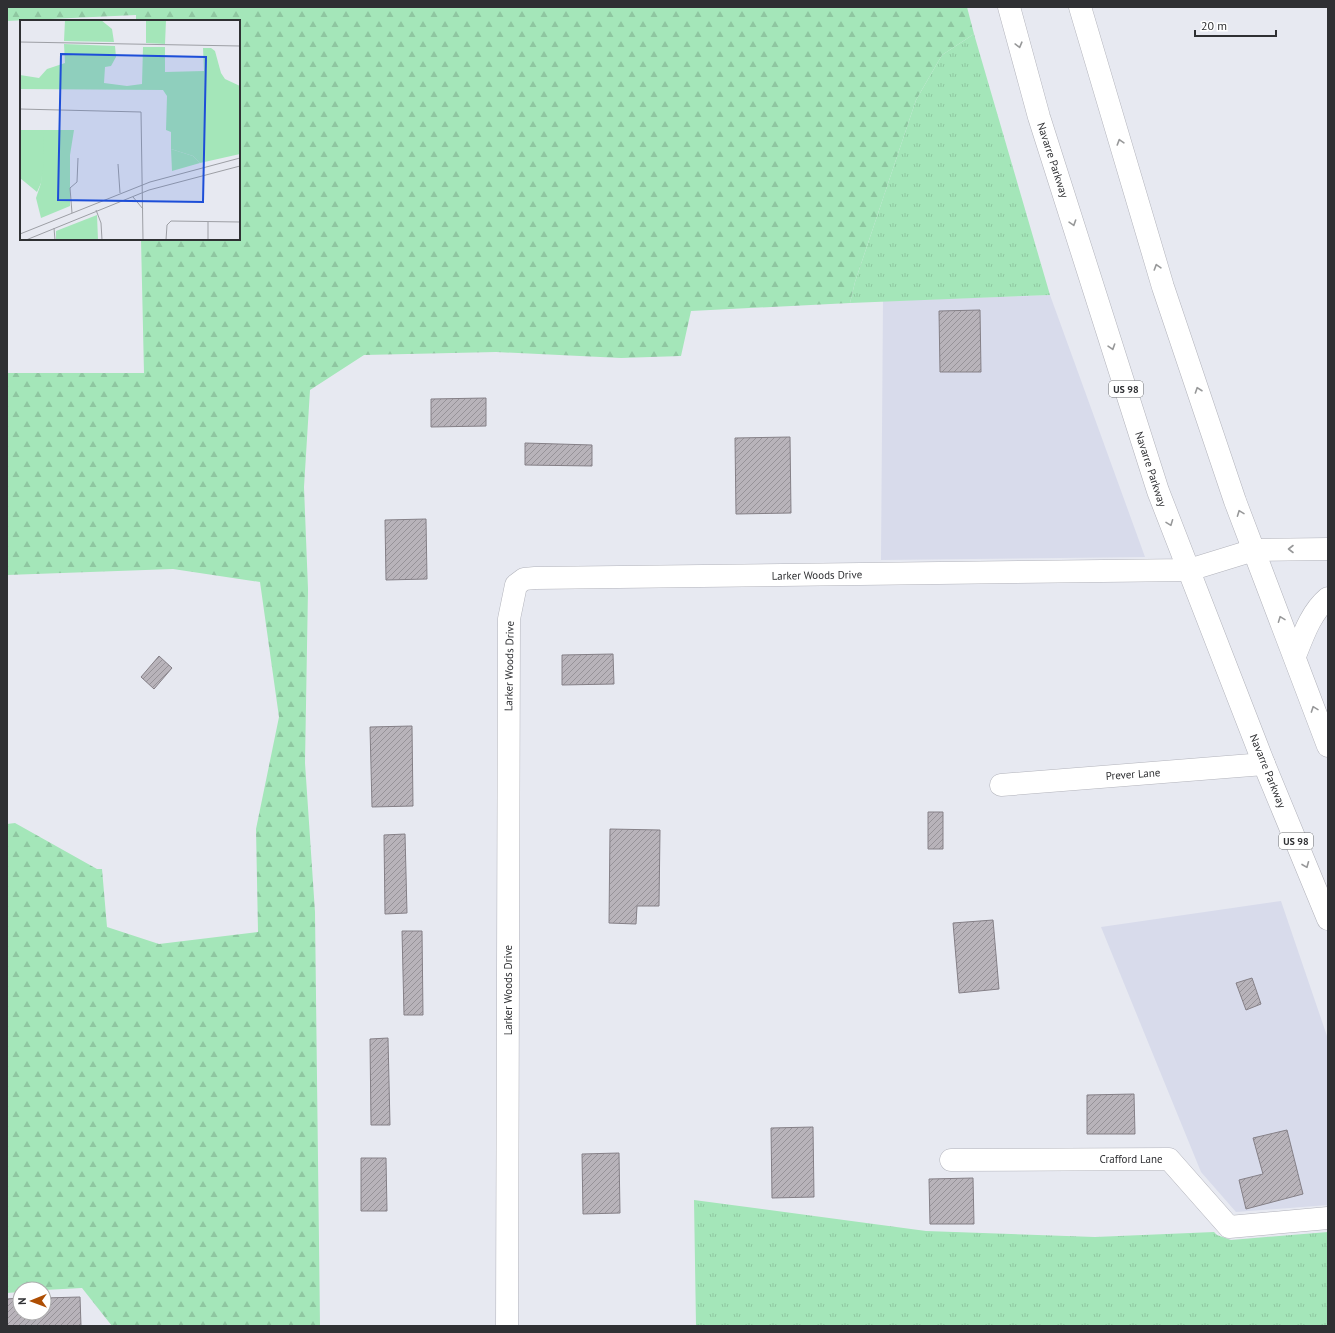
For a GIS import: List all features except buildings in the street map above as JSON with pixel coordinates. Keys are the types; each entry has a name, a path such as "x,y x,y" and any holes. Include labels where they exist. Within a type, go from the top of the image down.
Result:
{"main road":[{"name":"Navarre Parkway","path":"1009,7 1039,118 1158,491 1264,764 1328,919"},
{"path":"1080,7 1163,287 1235,501 1328,746"},
{"path":"1188,570 1254,550 1328,549"},
{"name":"Larker Woods Drive","path":"507,1326 509,619 516,585 524,579 535,578 1188,570"},
{"path":"1295,656 1308,625 1321,604 1328,598"},
{"name":"Prever Lane","path":"1001,785 1264,764"},
{"name":"Crafford Lane","path":"952,1160 1169,1158 1229,1226 1328,1218"}],"shaded area":[{"path":"1050,295 1145,557 881,560 883,301"},
{"path":"1281,901 1328,1039 1328,1205 1236,1212 1201,1172 1101,927"}],"green space":[{"path":"7,7 967,7 974,34 942,55 916,100 855,282 850,303 691,311 681,356 621,358 496,352 364,355 310,390 304,487 308,589 305,763 315,912 320,1326 112,1326 82,1288 52,1290 52,1281 12,1281 12,1293 7,1293 7,824 15,823 97,869 102,869 107,927 159,944 258,932 256,829 279,717 260,582 173,569 7,575 7,373 144,373 141,240 240,240 240,20 136,20 136,15 7,21"},
{"path":"974,34 1050,295 850,303 855,282 916,100 942,55"},
{"path":"694,1200 926,1231 1095,1237 1214,1232 1217,1235 1231,1240 1328,1232 1328,1326 696,1326"}]}
